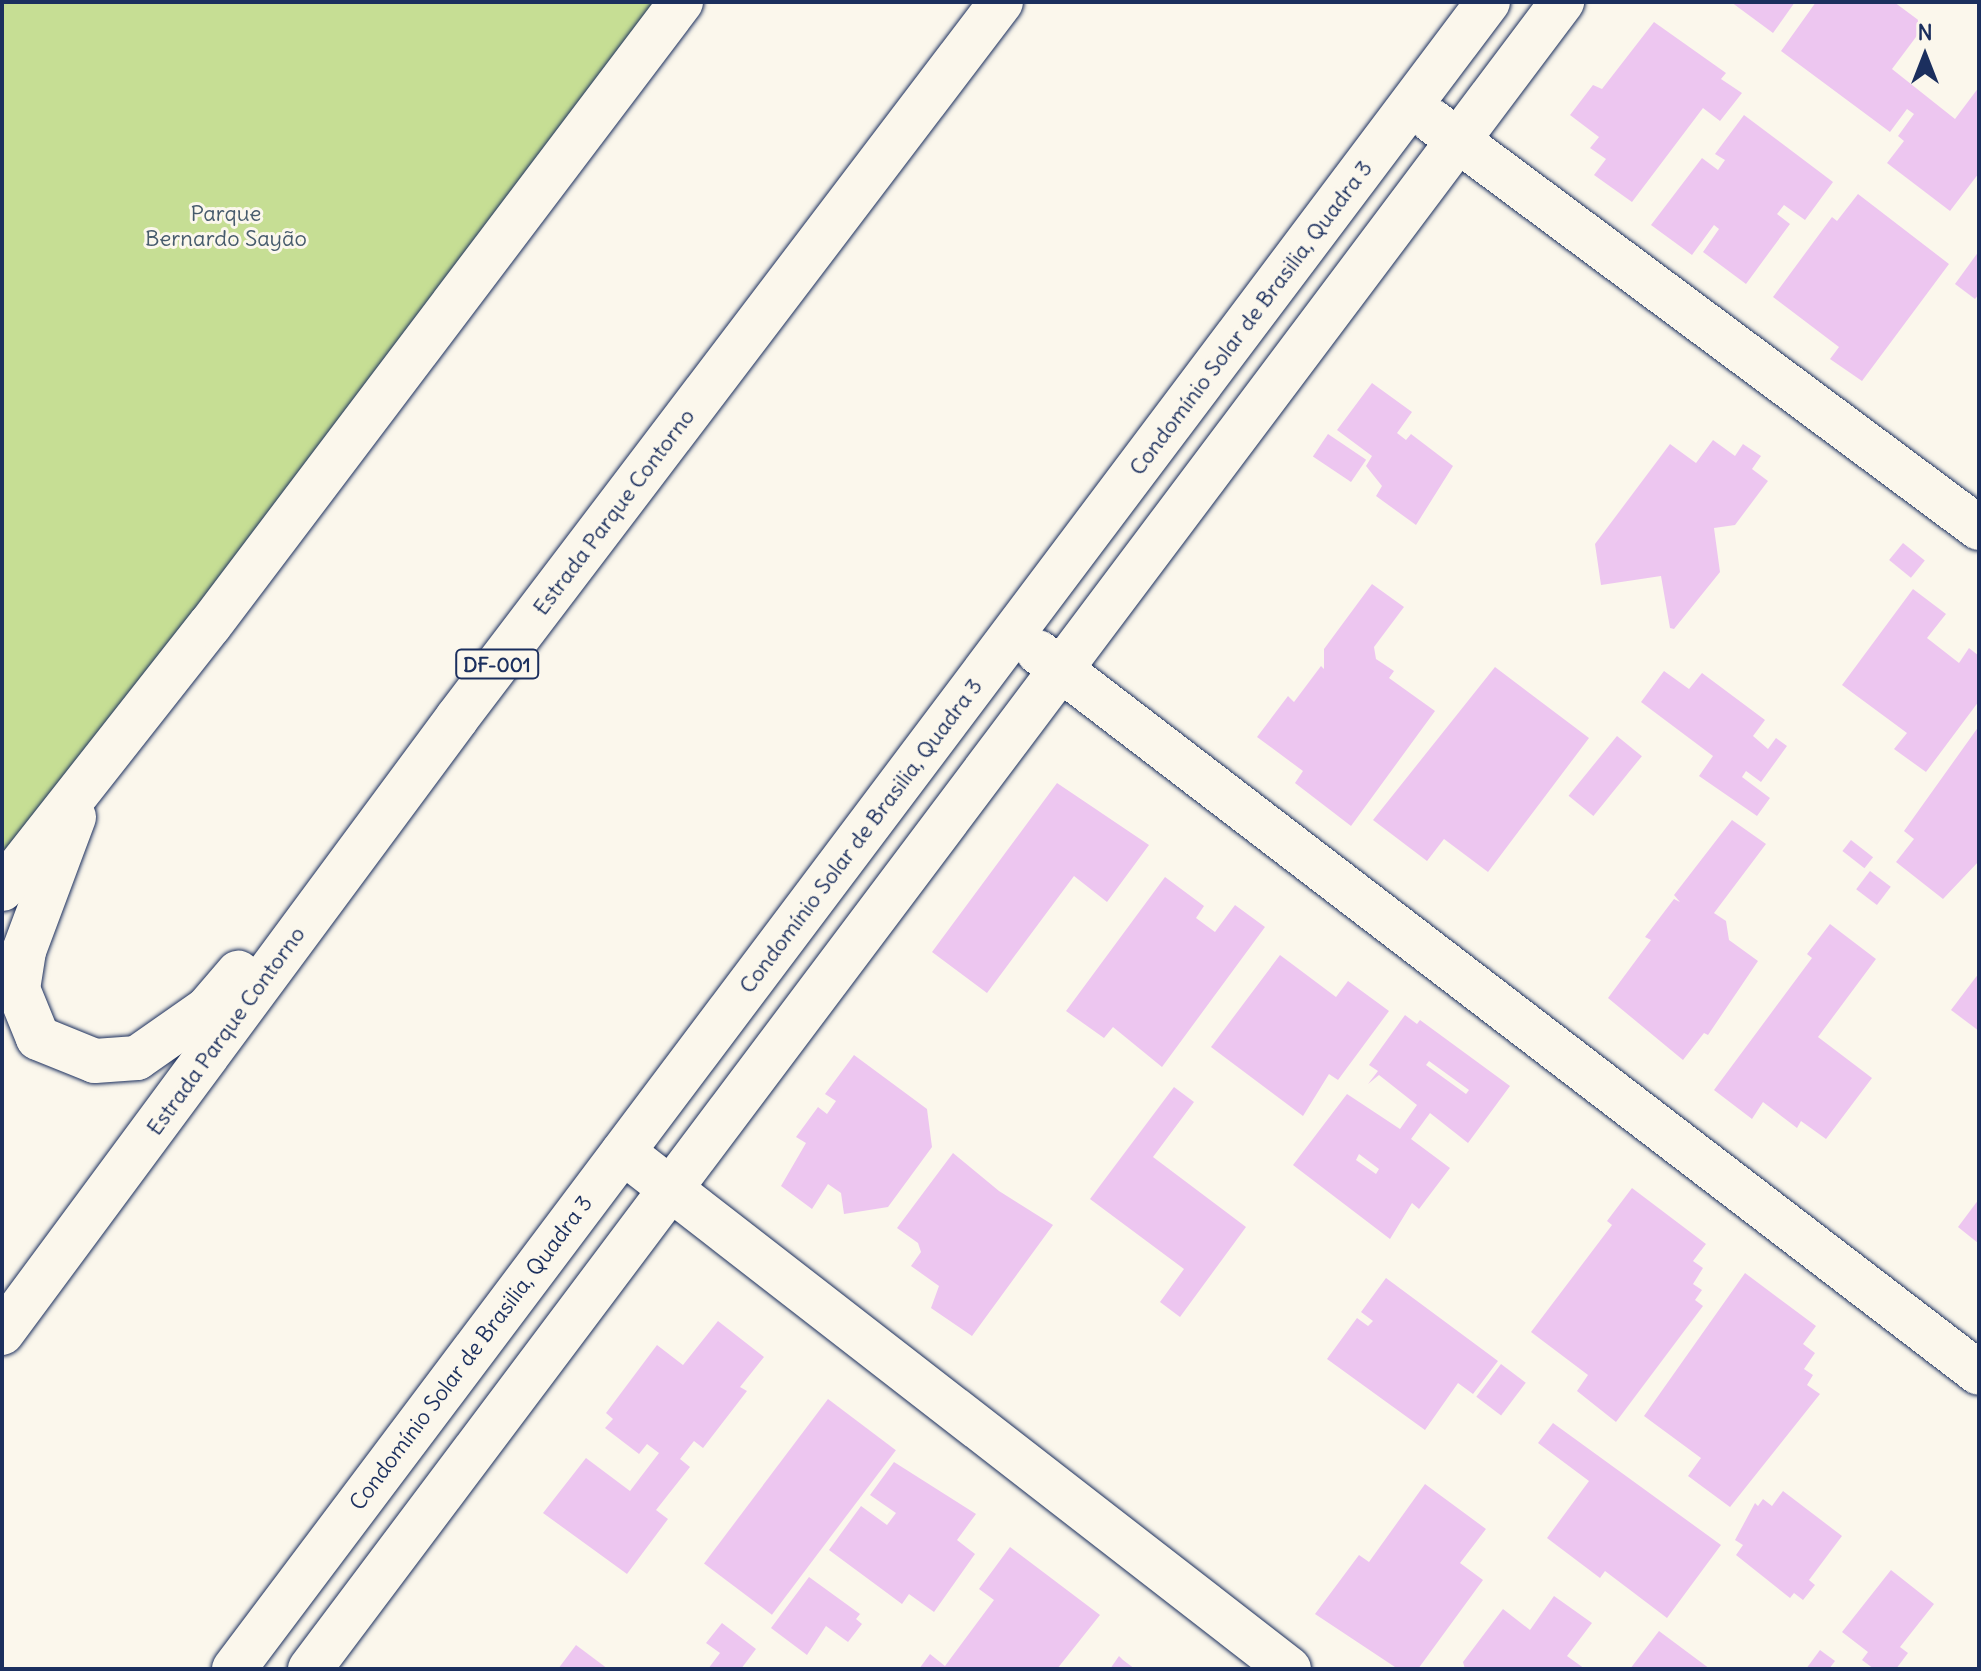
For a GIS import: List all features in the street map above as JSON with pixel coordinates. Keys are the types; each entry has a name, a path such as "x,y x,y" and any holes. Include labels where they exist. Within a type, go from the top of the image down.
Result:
{"street":[{"path":"2,889 92,770 210,625 681,2"},
{"name":"Estrada Parque Contorno","path":"2,1333 457,718 1001,2"},
{"name":"Condomínio Solar de Brasilia, Quadra 3","path":"234,1669 1488,2"},
{"path":"310,1669 672,1192 1562,2"},
{"path":"1411,104 1979,528"},
{"path":"1015,631 1061,673 1979,1373"},
{"path":"92,770 24,951 18,989 38,1038 95,1061 137,1058 207,1009 457,718"},
{"path":"623,1152 1289,1669"}],"green space":[{"name":"Parque Bernardo Sayão","path":"2,2 678,2 2,885"}],"building":[{"path":"1731,2 1795,2 1773,33"},
{"path":"1816,2 1894,2 1925,25 1892,69 1955,119 1979,87 1979,173 1950,211 1887,163 1904,141 1898,136 1914,114 1907,109 1890,132 1781,51"},
{"path":"1654,22 1726,73 1721,79 1742,93 1720,121 1703,108 1632,202 1594,175 1606,159 1590,148 1599,137 1570,115 1593,85 1602,89"},
{"path":"1744,115 1833,182 1805,220 1784,205 1777,214 1790,224 1746,284 1703,252 1719,229 1714,225 1692,255 1651,225 1702,158 1718,170 1725,160 1715,154"},
{"path":"1858,194 1949,264 1862,381 1830,359 1839,347 1773,297 1832,217 1837,221"},
{"path":"1979,251 1979,294 1975,299 1955,284"},
{"path":"1372,383 1412,412 1397,433 1406,440 1411,434 1453,466 1416,525 1376,496 1382,486 1366,466 1372,456 1337,430"},
{"path":"1328,434 1366,460 1351,482 1313,456"},
{"path":"1713,440 1735,456 1743,444 1761,456 1752,469 1768,481 1735,525 1714,528 1720,572 1674,629 1670,628 1661,576 1601,585 1595,544 1670,444 1696,463"},
{"path":"1903,543 1925,561 1911,578 1889,560"},
{"path":"1372,584 1404,607 1374,647 1376,659 1394,671 1389,678 1435,711 1351,826 1295,783 1303,771 1257,737 1288,696 1294,702 1321,666 1324,669 1324,649"},
{"path":"1913,589 1946,614 1927,638 1959,663 1969,648 1979,656 1979,701 1926,772 1894,749 1907,733 1842,685"},
{"path":"1495,667 1589,738 1488,872 1444,839 1427,861 1373,820"},
{"path":"1664,671 1689,689 1702,673 1765,720 1753,736 1768,749 1776,738 1787,746 1761,782 1746,771 1742,777 1770,798 1757,816 1699,776 1713,756 1641,702"},
{"path":"1979,726 1979,861 1943,899 1896,862 1914,839 1904,831"},
{"path":"1617,736 1642,756 1593,816 1569,796"},
{"path":"1057,783 1149,845 1107,902 1074,876 987,993 932,952"},
{"path":"1732,820 1766,844 1714,913 1726,921 1729,940 1758,961 1708,1035 1704,1033 1683,1060 1608,998 1651,940 1645,937 1674,899 1680,902 1674,895"},
{"path":"1851,840 1873,857 1864,868 1842,851"},
{"path":"1870,871 1891,887 1877,905 1856,889"},
{"path":"1165,877 1204,906 1196,918 1215,932 1235,905 1265,927 1162,1067 1113,1027 1104,1038 1066,1011"},
{"path":"1830,924 1876,959 1818,1037 1872,1078 1826,1139 1801,1121 1797,1128 1763,1102 1752,1119 1714,1090 1812,958 1807,954"},
{"path":"1280,955 1336,997 1348,981 1389,1011 1338,1080 1329,1074 1303,1116 1211,1047"},
{"path":"1979,973 1979,1031 1951,1010"},
{"path":"1405,1015 1417,1024 1420,1020 1510,1086 1468,1143 1430,1113 1411,1139 1450,1168 1419,1209 1412,1203 1390,1239 1293,1165 1347,1094 1400,1129 1417,1105 1379,1075 1368,1084 1378,1071 1369,1065","holes":["1429,1061 1469,1090 1466,1094 1426,1065","1359,1154 1379,1169 1376,1174 1356,1160"]},
{"path":"854,1055 927,1109 932,1147 888,1207 844,1214 841,1193 828,1184 812,1209 781,1186 806,1143 796,1137 818,1107 827,1114 836,1101 825,1094"},
{"path":"1174,1087 1194,1102 1153,1157 1246,1227 1180,1317 1160,1302 1184,1269 1090,1199"},
{"path":"953,1153 999,1191 1053,1225 972,1336 931,1308 939,1286 911,1266 921,1252 918,1243 897,1228"},
{"path":"1632,1188 1706,1244 1693,1261 1703,1268 1693,1284 1702,1290 1695,1300 1703,1306 1616,1422 1577,1391 1588,1375 1531,1332 1612,1225 1607,1221"},
{"path":"1979,1199 1979,1241 1978,1243 1958,1227"},
{"path":"1745,1273 1816,1326 1803,1344 1815,1353 1804,1369 1813,1375 1807,1385 1820,1394 1730,1507 1688,1476 1701,1458 1644,1416"},
{"path":"1386,1278 1498,1361 1473,1394 1458,1383 1425,1430 1327,1359 1357,1318 1368,1326 1373,1321 1361,1312"},
{"path":"718,1321 764,1357 740,1387 747,1391 703,1448 694,1441 680,1459 690,1467 656,1510 668,1519 627,1574 543,1513 586,1458 630,1491 659,1453 647,1444 639,1454 605,1428 613,1419 606,1413 657,1345 683,1365"},
{"path":"1501,1364 1526,1383 1501,1415 1476,1397"},
{"path":"828,1399 896,1450 772,1615 704,1564"},
{"path":"1553,1423 1721,1545 1667,1618 1605,1571 1600,1578 1547,1538 1589,1481 1538,1443"},
{"path":"894,1462 976,1514 957,1540 975,1554 934,1612 909,1594 902,1604 829,1550 861,1506 887,1525 896,1513 870,1495"},
{"path":"1425,1484 1486,1529 1460,1563 1483,1580 1418,1669 1398,1669 1315,1614 1359,1555 1369,1562"},
{"path":"1783,1491 1842,1536 1809,1580 1815,1585 1803,1600 1794,1593 1790,1598 1736,1555 1743,1545 1735,1540 1755,1503 1758,1506 1763,1499 1772,1506"},
{"path":"1010,1547 1100,1615 1057,1669 919,1669 930,1654 945,1666 994,1600 979,1589"},
{"path":"1891,1570 1934,1604 1900,1647 1908,1653 1896,1669 1874,1669 1862,1660 1868,1652 1842,1632"},
{"path":"809,1577 860,1614 856,1619 862,1624 848,1642 826,1626 807,1655 771,1628"},
{"path":"1554,1596 1592,1623 1567,1656 1585,1669 1465,1669 1463,1662 1503,1609 1530,1630"},
{"path":"722,1623 756,1649 741,1669 708,1669 720,1653 706,1643"},
{"path":"1659,1631 1710,1669 1630,1669"},
{"path":"576,1645 608,1669 558,1669"},
{"path":"1820,1650 1835,1661 1829,1669 1806,1669"},
{"path":"1119,1656 1123,1660 1135,1669 1110,1669"}]}
